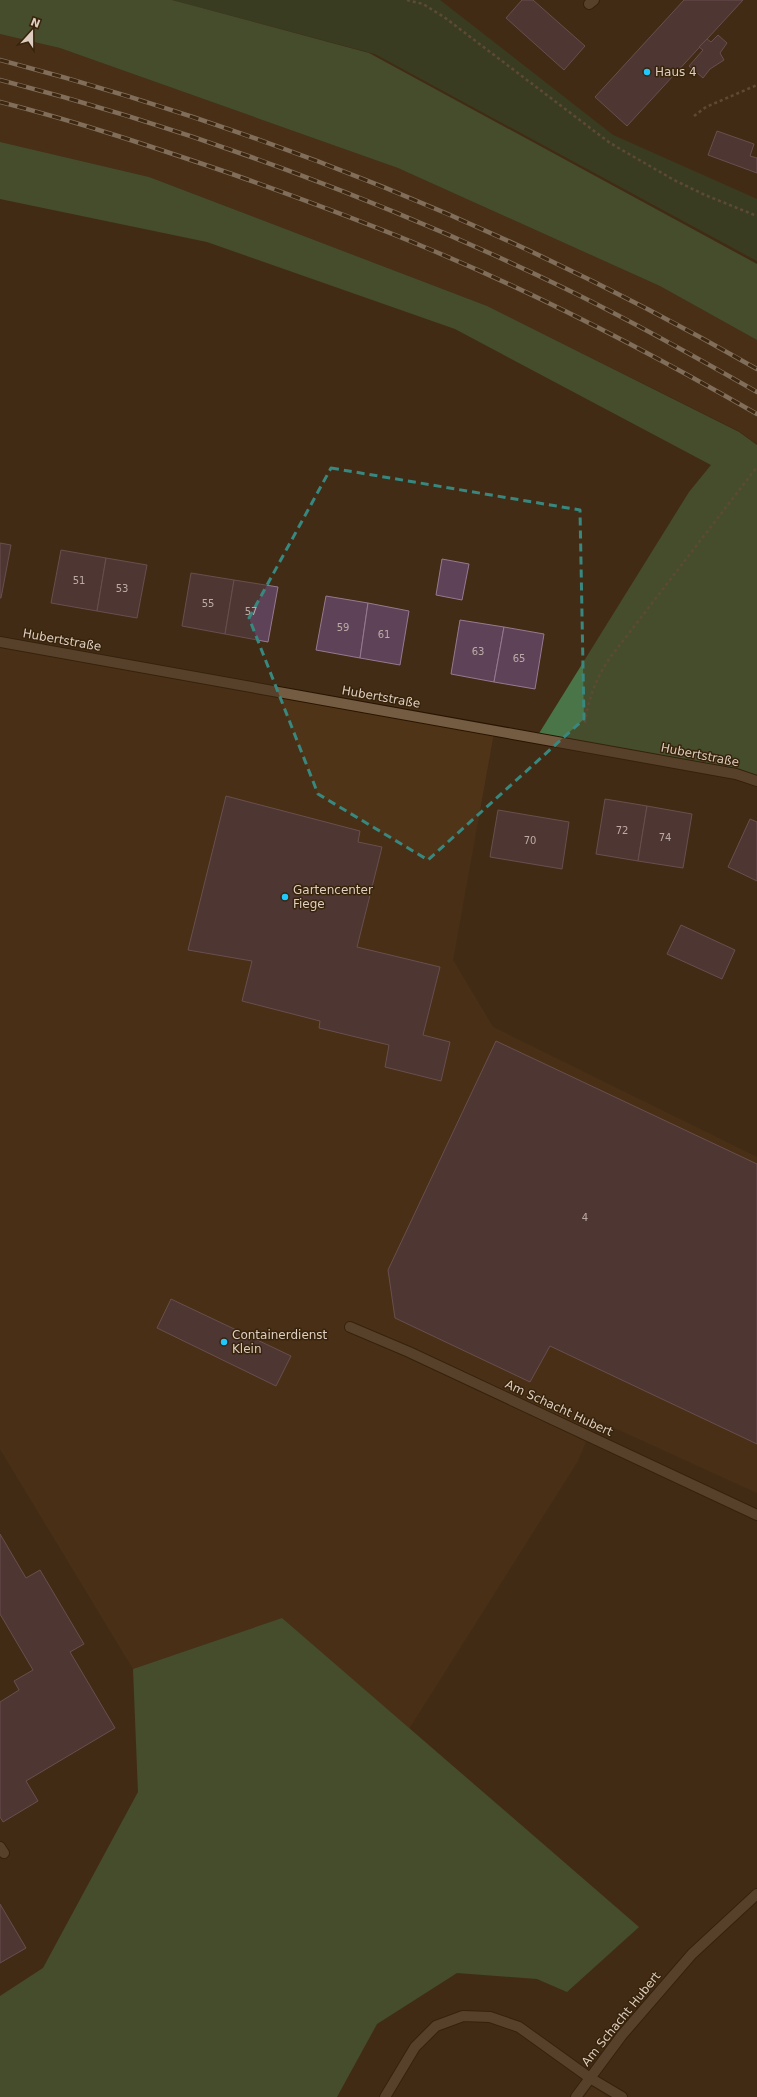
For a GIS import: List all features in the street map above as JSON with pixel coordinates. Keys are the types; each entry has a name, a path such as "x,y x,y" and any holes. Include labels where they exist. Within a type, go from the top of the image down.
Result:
{"street":[{"name":"Hubertstraße","path":"0,642 582,745 736,774 757,781"},
{"name":"Am Schacht Hubert","path":"350,1327 409,1352 757,1515"},
{"name":"Am Schacht Hubert","path":"385,2097 415,2046 436,2026 463,2016 490,2017 519,2027 590,2078 622,2035 692,1954 757,1894"},
{"path":"576,2097 590,2078 622,2097"}],"path":[{"path":"407,0 423,4 444,17 610,143 674,180 757,216"},
{"path":"694,116 706,107 757,85"},
{"path":"582,745 591,694 598,676 757,467"}],"highlighted area":[{"path":"331,468 580,510 584,719 428,860 318,794 249,618"}],"shaded area":[{"path":"0,34 60,48 398,168 660,286 757,340 757,444 739,431 487,306 149,177 0,142"},
{"path":"0,646 494,733 453,960 493,1027 757,1157 757,1493 595,1419 578,1461 409,1729 282,1618 133,1669 0,1449"},
{"path":"592,2085 607,2097 584,2097"}],"green space":[{"path":"0,0 172,0 369,53 757,264 757,340 660,286 398,168 60,48 0,34"},
{"path":"172,0 440,0 613,135 757,199 757,261 375,54"},
{"path":"0,142 149,177 487,306 739,432 757,445 757,781 538,735 689,492 711,465 455,329 207,242 0,199"},
{"path":"282,1618 639,1927 567,1992 537,1979 457,1973 377,2024 337,2097 0,2097 0,1996 43,1968 138,1792 133,1669"}],"building":[{"path":"522,0 533,0 585,46 564,70 506,18"},
{"name":"Haus 4","path":"684,0 743,0 627,126 595,97"},
{"path":"718,35 727,43 720,53 724,60 710,69 703,78 689,66 703,50 699,47 707,39 711,42"},
{"path":"717,131 754,144 750,156 757,158 757,173 708,155"},
{"path":"0,543 11,545 1,598 0,598"},
{"path":"61,550 106,558 97,611 51,603"},
{"path":"106,558 147,565 137,618 97,611"},
{"path":"442,559 469,564 462,600 436,595"},
{"path":"191,573 234,580 225,634 182,626"},
{"path":"234,580 278,587 268,642 225,634"},
{"path":"326,596 368,603 360,658 316,650"},
{"path":"368,603 409,611 400,665 360,658"},
{"path":"460,620 504,627 494,682 451,674"},
{"path":"504,627 544,634 535,689 494,682"},
{"name":"Gartencenter Fiege","path":"226,796 360,831 358,842 382,847 357,947 440,967 423,1035 450,1042 441,1081 385,1067 389,1045 319,1028 320,1021 242,1001 252,961 188,950"},
{"path":"605,799 647,806 638,861 596,854"},
{"path":"647,806 692,814 683,868 638,861"},
{"path":"498,810 569,822 562,869 490,857"},
{"path":"750,819 757,822 757,881 728,867"},
{"path":"681,925 735,950 722,979 667,954"},
{"path":"496,1041 757,1164 757,1444 550,1346 530,1382 395,1318 388,1270"},
{"name":"Containerdienst Klein","path":"171,1299 291,1356 276,1386 157,1328"},
{"path":"0,1534 26,1578 40,1570 84,1644 70,1652 115,1728 26,1781 38,1801 3,1822 0,1817 0,1702 19,1690 14,1681 33,1670 0,1614"},
{"path":"0,1904 26,1948 0,1963"}],"railway":[{"path":"0,60 99,88 196,118 293,152 389,189 576,273 757,369"},
{"path":"0,80 72,99 144,121 287,170 358,197 497,256 589,300 662,338 757,392"},
{"path":"0,102 88,127 203,164 307,201 405,239 513,286 596,326 757,414"}],"place":[{"name":"Haus 4","path":"647,72"},
{"name":"Gartencenter Fiege","path":"285,897"},
{"name":"Containerdienst Klein","path":"224,1342"}]}
